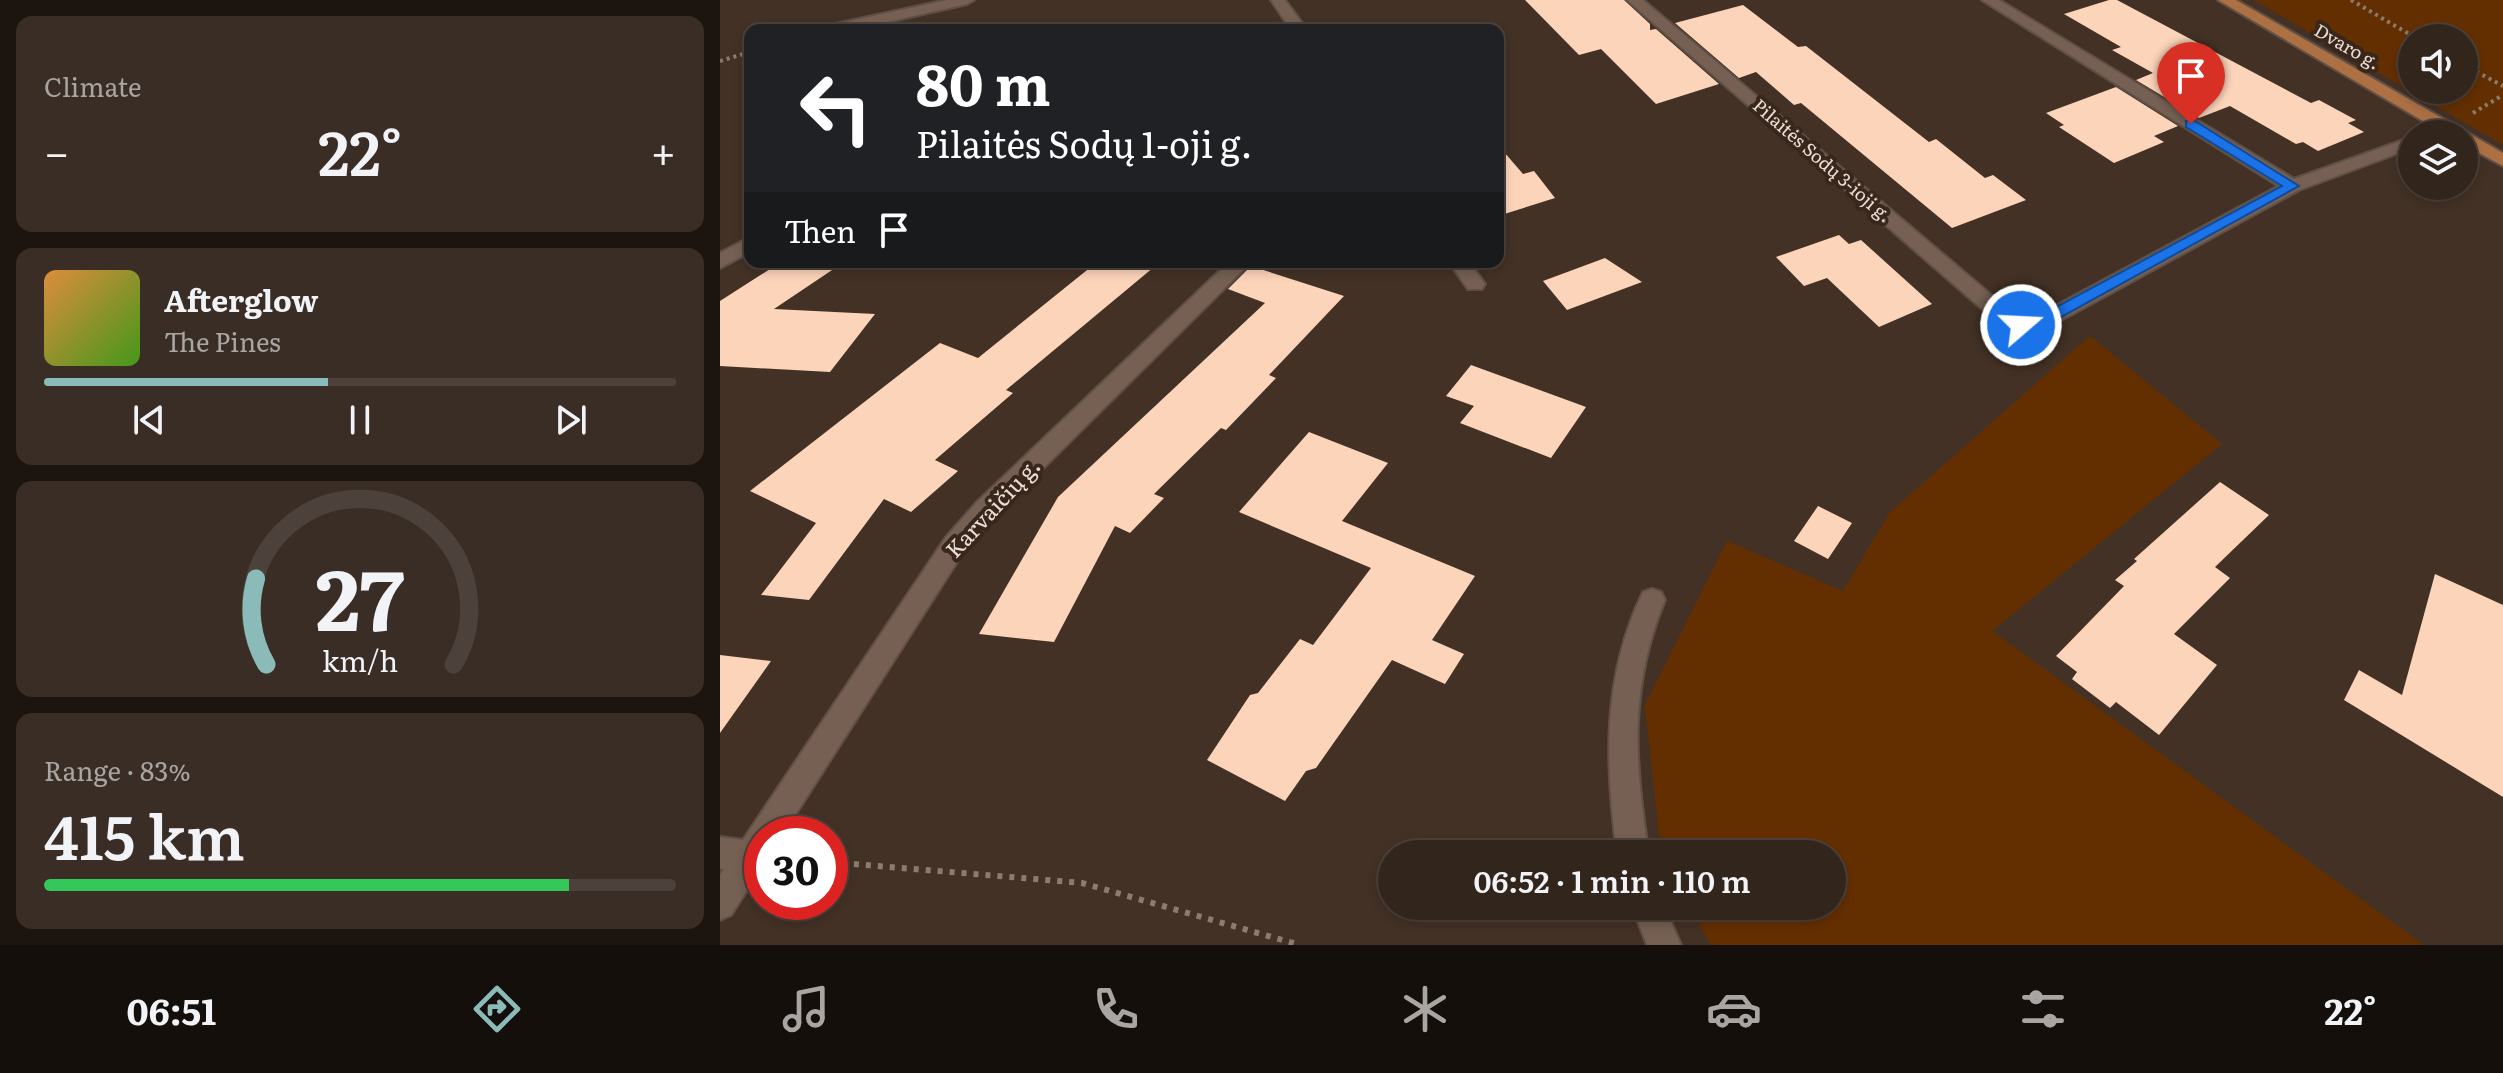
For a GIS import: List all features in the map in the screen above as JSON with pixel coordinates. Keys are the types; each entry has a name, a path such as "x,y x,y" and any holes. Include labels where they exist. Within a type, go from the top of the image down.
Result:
{"main road":[{"name":"Dvaro g.","path":"2225,0 2427,120"},
{"name":"Dvaro g.","path":"2478,148 2503,161"}],"street":[{"path":"852,24 918,5 967,0"},
{"path":"1278,0 1295,24"},
{"name":"Pilaitės Sodų 3-ioji g.","path":"1634,0 2011,323 2038,324 2292,186"},
{"path":"1989,0 2292,186 2398,147"},
{"path":"720,262 744,247"},
{"name":"Karvaičių g.","path":"770,816 955,544 986,509 1235,268"},
{"path":"1463,268 1475,284"},
{"path":"1630,840 1624,804 1621,716 1627,670 1652,600"},
{"name":"Karvaičių g.","path":"720,904 744,858"},
{"path":"1654,920 1664,945"}],"path":[{"path":"2351,0 2398,27"},
{"path":"720,61 744,54"},
{"path":"2478,73 2503,86"},
{"path":"848,864 1082,883 1300,945"}],"shaded area":[{"path":"2254,0 2503,0 2503,145 2478,130 2478,120 2460,120 2433,104 2478,104 2478,24 2398,24 2398,84"},
{"path":"2090,336 2222,444 1992,631 2424,945 1711,945 1697,920 1846,920 1846,840 1661,840 1645,705 1727,541 1843,591 1890,512"}],"building":[{"path":"1525,0 1624,0 1650,24 1650,30 1656,29 1719,84 1656,104 1601,49 1579,55"},
{"path":"2117,0 2311,103 2319,100 2356,120 2348,123 2364,132 2318,151 2303,142 2296,144 2230,106 2199,118 2136,80 2153,73 2112,50 2121,47 2064,14"},
{"path":"1743,5 1798,47 1806,46 1929,142 1936,139 1985,178 1993,175 2026,200 1952,228 1801,103 1794,105 1756,72 1739,78 1675,23"},
{"path":"2116,87 2178,126 2154,136 2164,142 2114,163 2059,127 2064,125 2046,113"},
{"path":"1504,152 1523,174 1534,171 1555,198 1504,214"},
{"path":"1839,235 1849,244 1861,240 1932,304 1879,327 1827,278 1804,286 1776,257"},
{"path":"1605,258 1642,282 1567,310 1543,281"},
{"path":"772,268 835,268 774,309 875,314 830,372 720,366 720,301"},
{"path":"1090,268 1153,268 1006,390 1013,393 935,460 958,471 911,512 884,499 809,600 761,595 816,523 750,491 940,343 978,358"},
{"path":"1249,268 1257,268 1344,296 1269,375 1276,378 1226,430 1221,428 1154,494 1164,498 1130,533 1115,526 1054,642 979,634 1058,497 1265,303 1228,289"},
{"path":"1471,365 1586,407 1551,458 1460,423 1474,406 1446,396"},
{"path":"1309,432 1388,463 1342,521 1475,576 1432,640 1464,654 1445,684 1392,660 1316,768 1306,771 1285,801 1207,760 1250,695 1258,693 1300,639 1313,645 1371,568 1239,512"},
{"path":"2220,482 2269,515 2215,567 2230,578 2174,634 2217,665 2159,735 2116,702 2110,708 2072,679 2077,672 2056,656 2124,586 2115,580 2137,561 2134,559"},
{"path":"1818,506 1852,523 1828,559 1794,541"},
{"path":"2435,574 2503,605 2503,797 2344,700 2359,670 2402,695"},
{"path":"720,655 771,661 720,733"}],"route":[{"path":"2021,325 2038,324 2292,186 2191,124"}]}
